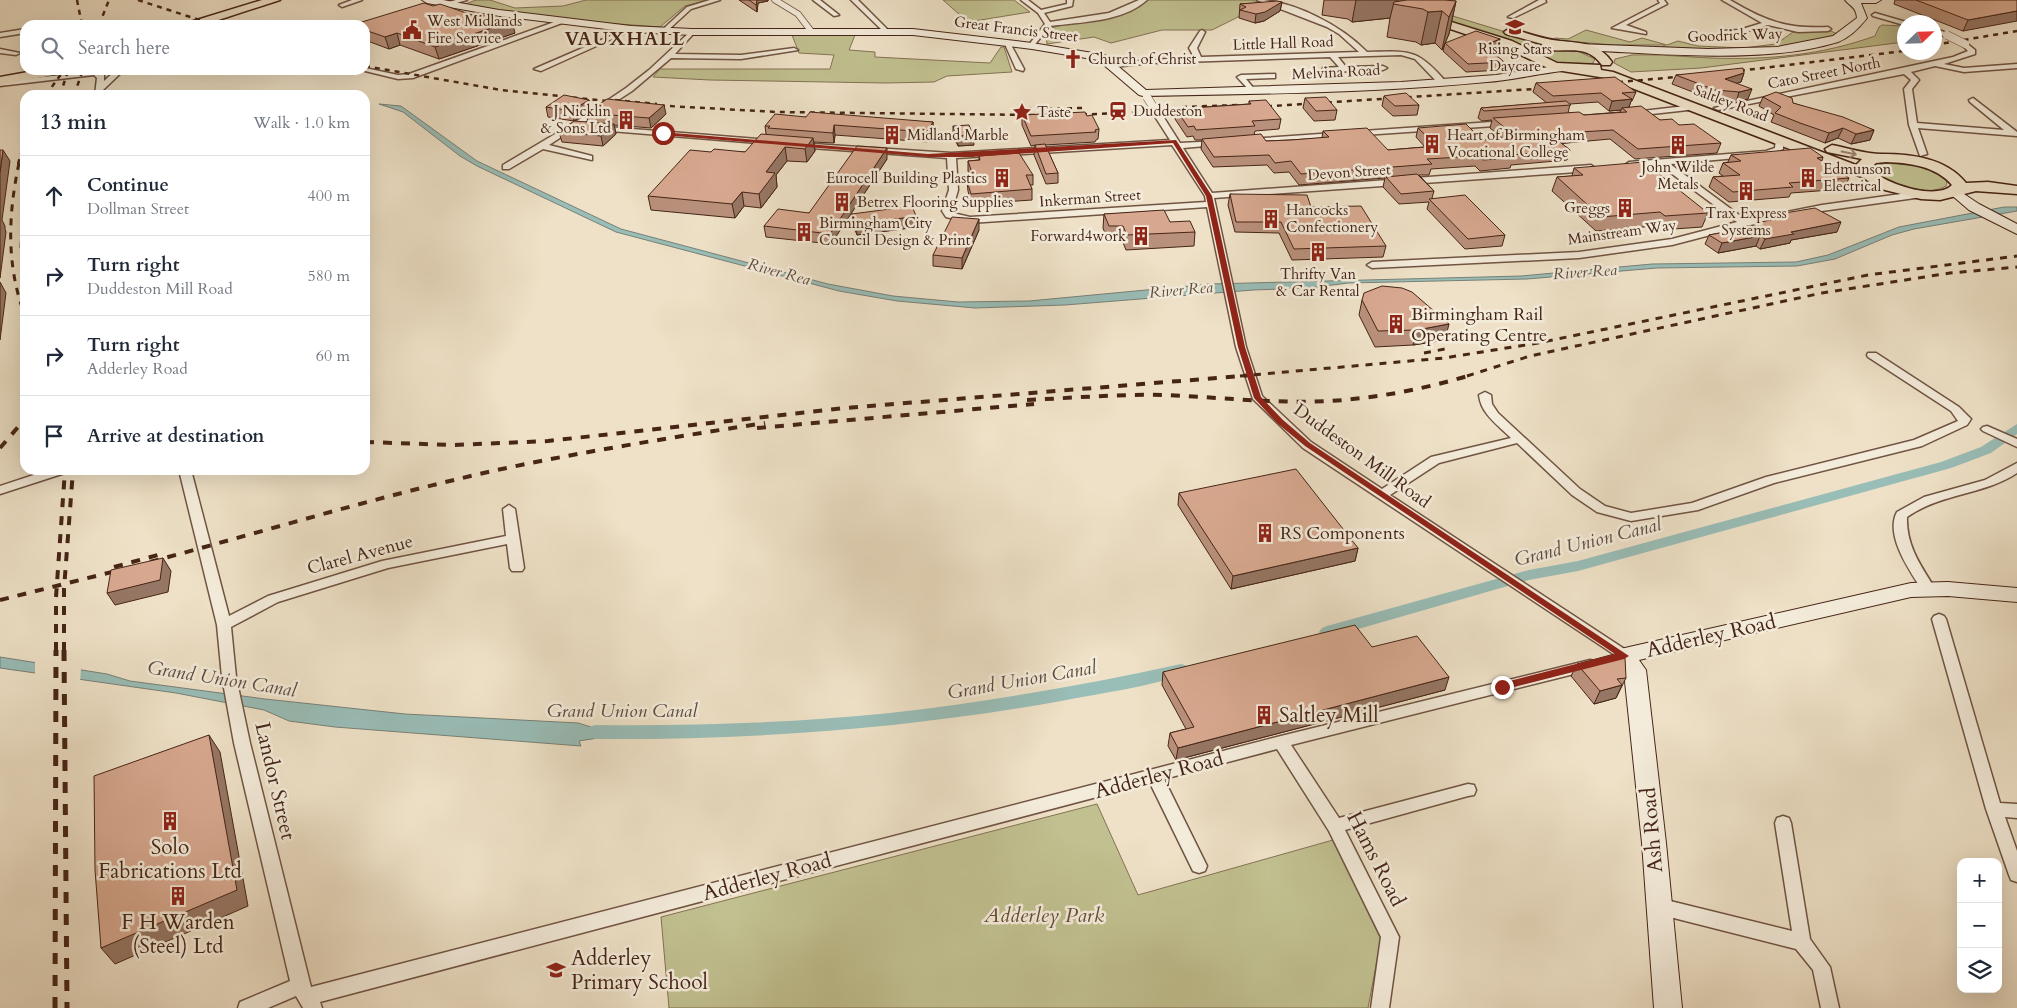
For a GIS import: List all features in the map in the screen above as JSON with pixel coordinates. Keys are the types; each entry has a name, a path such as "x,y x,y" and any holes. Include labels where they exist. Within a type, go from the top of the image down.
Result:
{"main road":[{"name":"Saltley Road","path":"1370,0 1508,44 1538,59 1562,68 1609,75 1779,139 1872,178 1926,195"},
{"path":"1406,0 1520,35 1560,45"},
{"path":"1851,0 1875,0"},
{"name":"Goodrick Way","path":"1578,47 1716,52 1802,47 1836,38 1854,27 1862,18 1858,4 1851,0"},
{"path":"1872,23 1872,4 1875,0"},
{"path":"249,20 279,2"},
{"path":"210,20 279,2"},
{"path":"430,4 446,4 560,22 631,29 692,32"},
{"name":"Goodrick Way","path":"1606,61 1618,54 1632,53 1707,56 1786,54 1811,51 1846,42 1872,23"},
{"name":"Great Francis Street","path":"692,32 913,32 1092,54 1113,65 1145,95"},
{"path":"1538,59 1534,53 1536,49 1560,45"},
{"name":"Saltley Road","path":"1560,45 1596,52 1606,61 1635,77 1836,150 1879,158 1907,159 1937,167"},
{"name":"Melvina Road","path":"1529,71 1538,59"},
{"path":"1583,70 1599,68 1606,61"},
{"name":"Melvina Road","path":"1145,95 1442,82 1498,78 1529,71 1562,68"},
{"path":"0,81 20,74"},
{"path":"0,81 33,75"},
{"path":"1872,178 1863,168 1864,163 1879,158"},
{"path":"1937,167 2017,182"},
{"path":"1937,167 1957,179 1960,185 1957,191"},
{"path":"1926,195 1983,186 2017,190"},
{"path":"1957,191 1973,206 2017,230"},
{"path":"1926,195 1973,206"},
{"name":"Adderley Road","path":"1624,656 1911,590 1948,589 2017,595"},
{"name":"Ash Road","path":"1624,656 1636,670 1668,1008"}],"street":[{"path":"342,5 359,0"},
{"path":"446,4 464,0"},
{"path":"664,31 673,20 689,8 717,0"},
{"path":"775,0 798,14 811,31"},
{"path":"816,0 836,15"},
{"path":"854,0 886,31"},
{"path":"1024,0 1040,12 1048,24"},
{"path":"1040,12 1066,7 1070,4 1070,0"},
{"path":"1032,46 1048,24 1103,16 1136,5 1144,0"},
{"path":"1260,0 1336,27 1351,38 1365,54"},
{"path":"1511,17 1543,2 1542,0"},
{"path":"1644,33 1618,27 1664,4 1661,0"},
{"path":"1725,0 1766,24 1794,31 1828,29"},
{"path":"370,71 398,77 408,77 560,22"},
{"path":"1872,23 1897,22"},
{"path":"1724,32 1735,35 1754,26 1766,24"},
{"path":"538,69 631,29"},
{"path":"0,35 20,32"},
{"path":"506,167 606,105 671,56 692,32"},
{"path":"1199,60 1193,48 1202,32"},
{"name":"Cato Street North","path":"1718,108 1906,71 1972,52 1965,44 1942,33"},
{"path":"1006,43 1020,69"},
{"path":"671,56 741,57 794,50"},
{"path":"0,51 16,53"},
{"name":"Little Hall Road","path":"1113,65 1152,61 1412,54 1442,82"},
{"path":"1333,56 1344,69"},
{"path":"1932,64 1964,70 2017,66"},
{"path":"1326,70 1383,68"},
{"path":"1906,71 1915,80 1908,89 1913,125 1923,154"},
{"path":"0,81 71,75"},
{"path":"98,75 101,77 99,90"},
{"path":"102,90 115,75"},
{"path":"1251,90 1241,77 1272,76"},
{"name":"Duddeston Mill Road","path":"1145,95 1210,200 1241,347 1257,398 1280,422 1308,445 1624,656"},
{"path":"1973,100 2015,134"},
{"path":"1625,114 1694,107"},
{"path":"1236,142 1520,122"},
{"path":"1913,125 2015,134"},
{"path":"574,126 775,143"},
{"path":"1623,165 1774,152 1780,146 1779,139"},
{"path":"785,144 951,156 1226,143"},
{"path":"542,146 589,158"},
{"name":"Inkerman Street","path":"951,156 956,183 953,199 947,211 949,215 970,220 1210,200"},
{"path":"1662,162 1744,223"},
{"name":"Devon Street","path":"1210,200 1603,167"},
{"path":"1872,178 1880,191 1873,200"},
{"name":"Mainstream Way","path":"1372,265 1579,255 1672,242 1744,223 1873,200 1926,195"},
{"path":"1484,395 1486,404 1494,415 1576,492 1601,509 1631,517 1694,507 1770,480 1918,443 1963,423 1965,419 1955,409 1872,355"},
{"path":"1987,429 2017,443"},
{"path":"1381,495 1435,460 1520,438"},
{"path":"1929,590 1909,558 1899,532 1901,515 1913,504 1998,479 2017,468"},
{"path":"0,490 46,475"},
{"name":"Landor Street","path":"186,475 224,625 229,677 242,743 306,997"},
{"path":"509,508 517,568"},
{"name":"Clarel Avenue","path":"224,625 273,599 387,564 512,539"},
{"path":"1939,619 1994,809 2017,875"},
{"name":"Adderley Road","path":"246,1008 306,997 1281,742 1624,656"},
{"name":"Hams Road","path":"1281,742 1335,826 1390,937 1380,1008"},
{"path":"1155,776 1199,866"},
{"path":"1335,826 1468,790"},
{"path":"1994,809 2017,812"},
{"path":"1784,823 1802,942 1821,967 1830,1008"},
{"path":"1658,906 1802,942"}],"green space":[{"path":"476,0 490,0 515,8 563,6 586,0 708,0 685,6 660,27 538,18 463,5"},
{"path":"943,0 1014,0 1030,12 968,22"},
{"path":"1147,0 1252,0 1264,4 1212,30 1162,30 1111,43 1094,37 1047,44 1046,37 1052,28 1116,16 1139,7"},
{"path":"1375,0 1400,0 1545,44 1530,49"},
{"path":"1882,25 1897,26 1897,43 1701,68 1631,72 1614,63 1615,59 1632,55 1754,58 1795,55 1835,48 1875,36"},
{"path":"1586,30 1630,42 1642,38 1667,45 1678,41 1698,46 1743,48 1776,44 1793,32 1831,31 1837,34 1816,41 1750,50 1662,47 1665,45 1614,45 1553,40 1555,38 1568,39"},
{"path":"792,35 855,35 849,50 875,52 875,57 990,63 1001,47 1004,47 1012,72 947,76 934,82 885,83 710,80 653,77 660,69 830,69 834,55 799,53"},
{"path":"1556,49 1573,49 1595,59 1593,63 1588,65 1568,66 1549,60 1545,56 1546,53"},
{"path":"1896,162 1931,169 1943,177 1947,182 1946,186 1929,191 1908,189 1888,182 1874,171 1875,167 1879,164"},
{"name":"Adderley Park","path":"1097,804 1138,895 1333,840 1381,939 1368,1008 669,1008 661,917"}],"water":[{"name":"River Rea","path":"379,104 401,106 477,161 621,229 828,284 893,296 958,302 1029,301 1210,284 1521,276 1652,264 1796,262 1828,255 1899,227 2004,207 2017,207 2017,211 1914,229 1892,235 1835,259 1797,266 1657,268 1527,279 1348,283 1309,288 1253,290 1065,305 975,308 897,301 839,291 616,232 477,166 460,156 403,112"},
{"path":"0,657 107,674 130,681 265,699 405,714 578,723 601,730 613,730 611,736 579,741 581,746 335,727 289,721 264,710 176,693 0,668"}],"pier":[{"path":"35,661 81,668 80,683 35,675"}],"building":[{"path":"749,0 757,0 756,5"},
{"path":"1407,0 1456,1 1449,17 1442,11 1428,12 1423,9 1393,4 1394,2"},
{"path":"1916,0 2017,0 2017,11 1968,20"},
{"path":"1282,2 1265,12 1256,14 1240,10 1246,7 1240,4"},
{"path":"424,3 433,6 440,4 478,17 489,14 512,21 435,47 397,33 385,37 370,32 370,20 368,20"},
{"path":"1476,31 1500,39 1485,45 1504,62 1468,64 1445,43"},
{"path":"1743,68 1744,73 1725,79 1752,89 1739,92 1715,90 1676,75"},
{"path":"1615,77 1636,92 1622,93 1632,99 1612,101 1601,93 1553,96 1536,83"},
{"path":"1776,92 1792,98 1793,103 1843,117 1874,130 1856,134 1843,128 1829,133 1800,123 1775,113 1781,107 1763,97"},
{"path":"1406,93 1419,105 1395,106 1384,96 1390,95"},
{"path":"564,95 589,100 571,111 546,107"},
{"path":"1326,97 1337,110 1316,111 1305,98"},
{"path":"607,99 664,105 649,118 586,113"},
{"path":"1266,100 1281,119 1252,121 1255,126 1196,130 1194,126 1188,127 1176,109 1251,104 1249,101"},
{"path":"1566,101 1571,105 1484,111 1481,108"},
{"path":"1641,106 1660,120 1672,119 1679,125 1694,124 1721,143 1638,149 1613,130 1580,132 1551,135 1570,150 1510,155 1513,158 1483,160 1478,156 1427,159 1432,164 1301,174 1291,161 1275,163 1269,155 1214,157 1202,139 1261,134 1266,141 1291,140 1329,137 1323,131 1367,128 1388,150 1437,146 1418,128 1466,124 1482,140 1516,137 1493,118 1579,112 1584,115 1627,112 1622,108"},
{"path":"810,112 933,122 927,132 834,125 833,133 768,128 770,126 765,126 775,114 806,117"},
{"path":"1085,112 1087,116 1092,115 1099,129 1095,130 1096,132 1031,136 1022,115"},
{"path":"574,121 614,124 601,136 559,132"},
{"path":"969,125 973,135 957,136 953,126"},
{"path":"761,134 813,138 805,149 785,147 766,172 775,173 759,194 742,192 732,204 648,196 690,150 711,152 714,149 745,152"},
{"path":"1045,144 1058,173 1046,174 1035,145"},
{"path":"857,146 887,148 830,234 764,226 778,209 809,213"},
{"path":"1810,148 1823,157 1817,158 1849,178 1789,183 1793,187 1733,192 1713,177 1740,175 1723,163 1741,161 1731,155"},
{"path":"0,150 3,150 0,172"},
{"path":"1019,153 1033,175 1026,175 1032,189 971,194 967,181 975,181 968,161 980,160 979,156"},
{"path":"1644,162 1708,213 1665,216 1660,212 1601,217 1557,177 1583,175 1574,168"},
{"path":"1417,174 1434,191 1401,194 1386,177"},
{"path":"1230,194 1307,195 1311,207 1361,206 1386,246 1294,249 1281,222 1236,222"},
{"path":"1465,195 1505,235 1468,239 1429,199"},
{"path":"912,206 916,216 856,225 852,214"},
{"path":"1815,208 1841,222 1765,239 1760,236 1722,243 1709,235 1756,226 1756,223 1785,217 1779,214"},
{"path":"1164,210 1170,222 1190,221 1195,232 1127,235 1123,226 1109,226 1104,214"},
{"path":"952,217 979,219 962,258 933,255"},
{"path":"1382,286 1402,288 1412,292 1449,324 1417,330 1378,331 1362,300 1364,293"},
{"name":"RS Components","path":"1296,469 1358,548 1233,576 1179,493"},
{"path":"163,558 160,580 107,593 111,570"},
{"name":"Saltley Mill","path":"1355,625 1372,647 1417,636 1449,677 1178,748 1170,733 1194,727 1163,672"},
{"path":"1618,653 1625,658 1626,678 1617,679 1622,685 1600,691 1577,664"},
{"path":"209,735 237,890 101,948 95,870 94,776"}],"waterway":[{"name":"Grand Union Canal","path":"1327,632 1529,575 1578,566 1946,465 1986,450 2017,428"},
{"name":"Grand Union Canal","path":"595,732 669,733 742,731 890,719 1036,699 1109,686 1181,670"}],"railway":[{"path":"77,0 81,20"},
{"path":"101,20 109,0"},
{"path":"138,0 200,20"},
{"path":"1942,44 2017,31"},
{"path":"1730,72 1897,52"},
{"path":"370,67 501,90 617,102"},
{"path":"50,90 60,75"},
{"path":"62,90 67,75"},
{"path":"76,90 81,75"},
{"path":"1608,83 1688,76"},
{"path":"1257,107 1549,88"},
{"path":"615,100 657,104"},
{"path":"650,105 777,112 1037,115"},
{"path":"1182,107 1239,105"},
{"path":"1027,109 1082,108"},
{"path":"1072,115 1189,110"},
{"path":"18,164 20,157"},
{"path":"19,163 15,182 11,240 14,278 20,300"},
{"path":"1240,376 1444,358 1538,343 1868,275 2017,256"},
{"path":"1467,376 1530,356 1822,293 1950,273 2017,267"},
{"path":"1424,353 1445,349"},
{"path":"370,442 453,445 548,441 845,408 1254,375"},
{"path":"1027,400 1146,395 1267,401 1330,401 1401,392 1471,375"},
{"path":"757,428 1034,404"},
{"path":"150,562 366,502 497,470 597,450 765,423"},
{"path":"0,448 20,425"},
{"path":"57,586 65,475"},
{"path":"64,584 73,475"},
{"path":"114,567 158,555"},
{"path":"64,584 124,569"},
{"path":"57,586 64,584"},
{"path":"64,584 64,650"},
{"path":"0,600 57,586"},
{"path":"56,650 57,586"},
{"path":"55,1008 56,650"},
{"path":"64,650 67,1008"}],"place":[{"name":"Rising Stars Daycare","path":"1515,27"},
{"name":"West Midlands Fire Service","path":"412,30"},
{"name":"Church of Christ","path":"1073,59"},
{"name":"Duddeston","path":"1118,111"},
{"name":"Taste","path":"1022,112"},
{"name":"J Nicklin & Sons Ltd","path":"626,120"},
{"name":"Midland Marble","path":"892,135"},
{"name":"Heart of Birmingham Vocational College","path":"1432,144"},
{"name":"John Wilde Metals","path":"1678,145"},
{"name":"Eurocell Building Plastics","path":"1002,178"},
{"name":"Edmunson Electrical","path":"1808,178"},
{"name":"Trax Express Systems","path":"1746,191"},
{"name":"Betrex Flooring Supplies","path":"842,202"},
{"name":"Greggs","path":"1625,208"},
{"name":"Hancocks Confectionery","path":"1271,219"},
{"name":"Birmingham City Council Design & Print","path":"804,232"},
{"name":"Forward4work","path":"1141,236"},
{"name":"Thrifty Van & Car Rental","path":"1318,252"},
{"name":"Birmingham Rail Operating Centre","path":"1396,324"},
{"name":"RS Components","path":"1265,533"},
{"name":"Saltley Mill","path":"1264,715"},
{"name":"Solo Fabrications Ltd","path":"170,821"},
{"name":"F H Warden (Steel) Ltd","path":"178,896"},
{"name":"Adderley Primary School","path":"556,970"}],"district":[{"name":"VAUXHALL","path":"625,39"}],"route":[{"path":"663,133 928,156 972,155 1174,142 1209,196 1241,347 1257,398 1280,422 1308,445 1452,543 1624,656 1502,687"}]}
